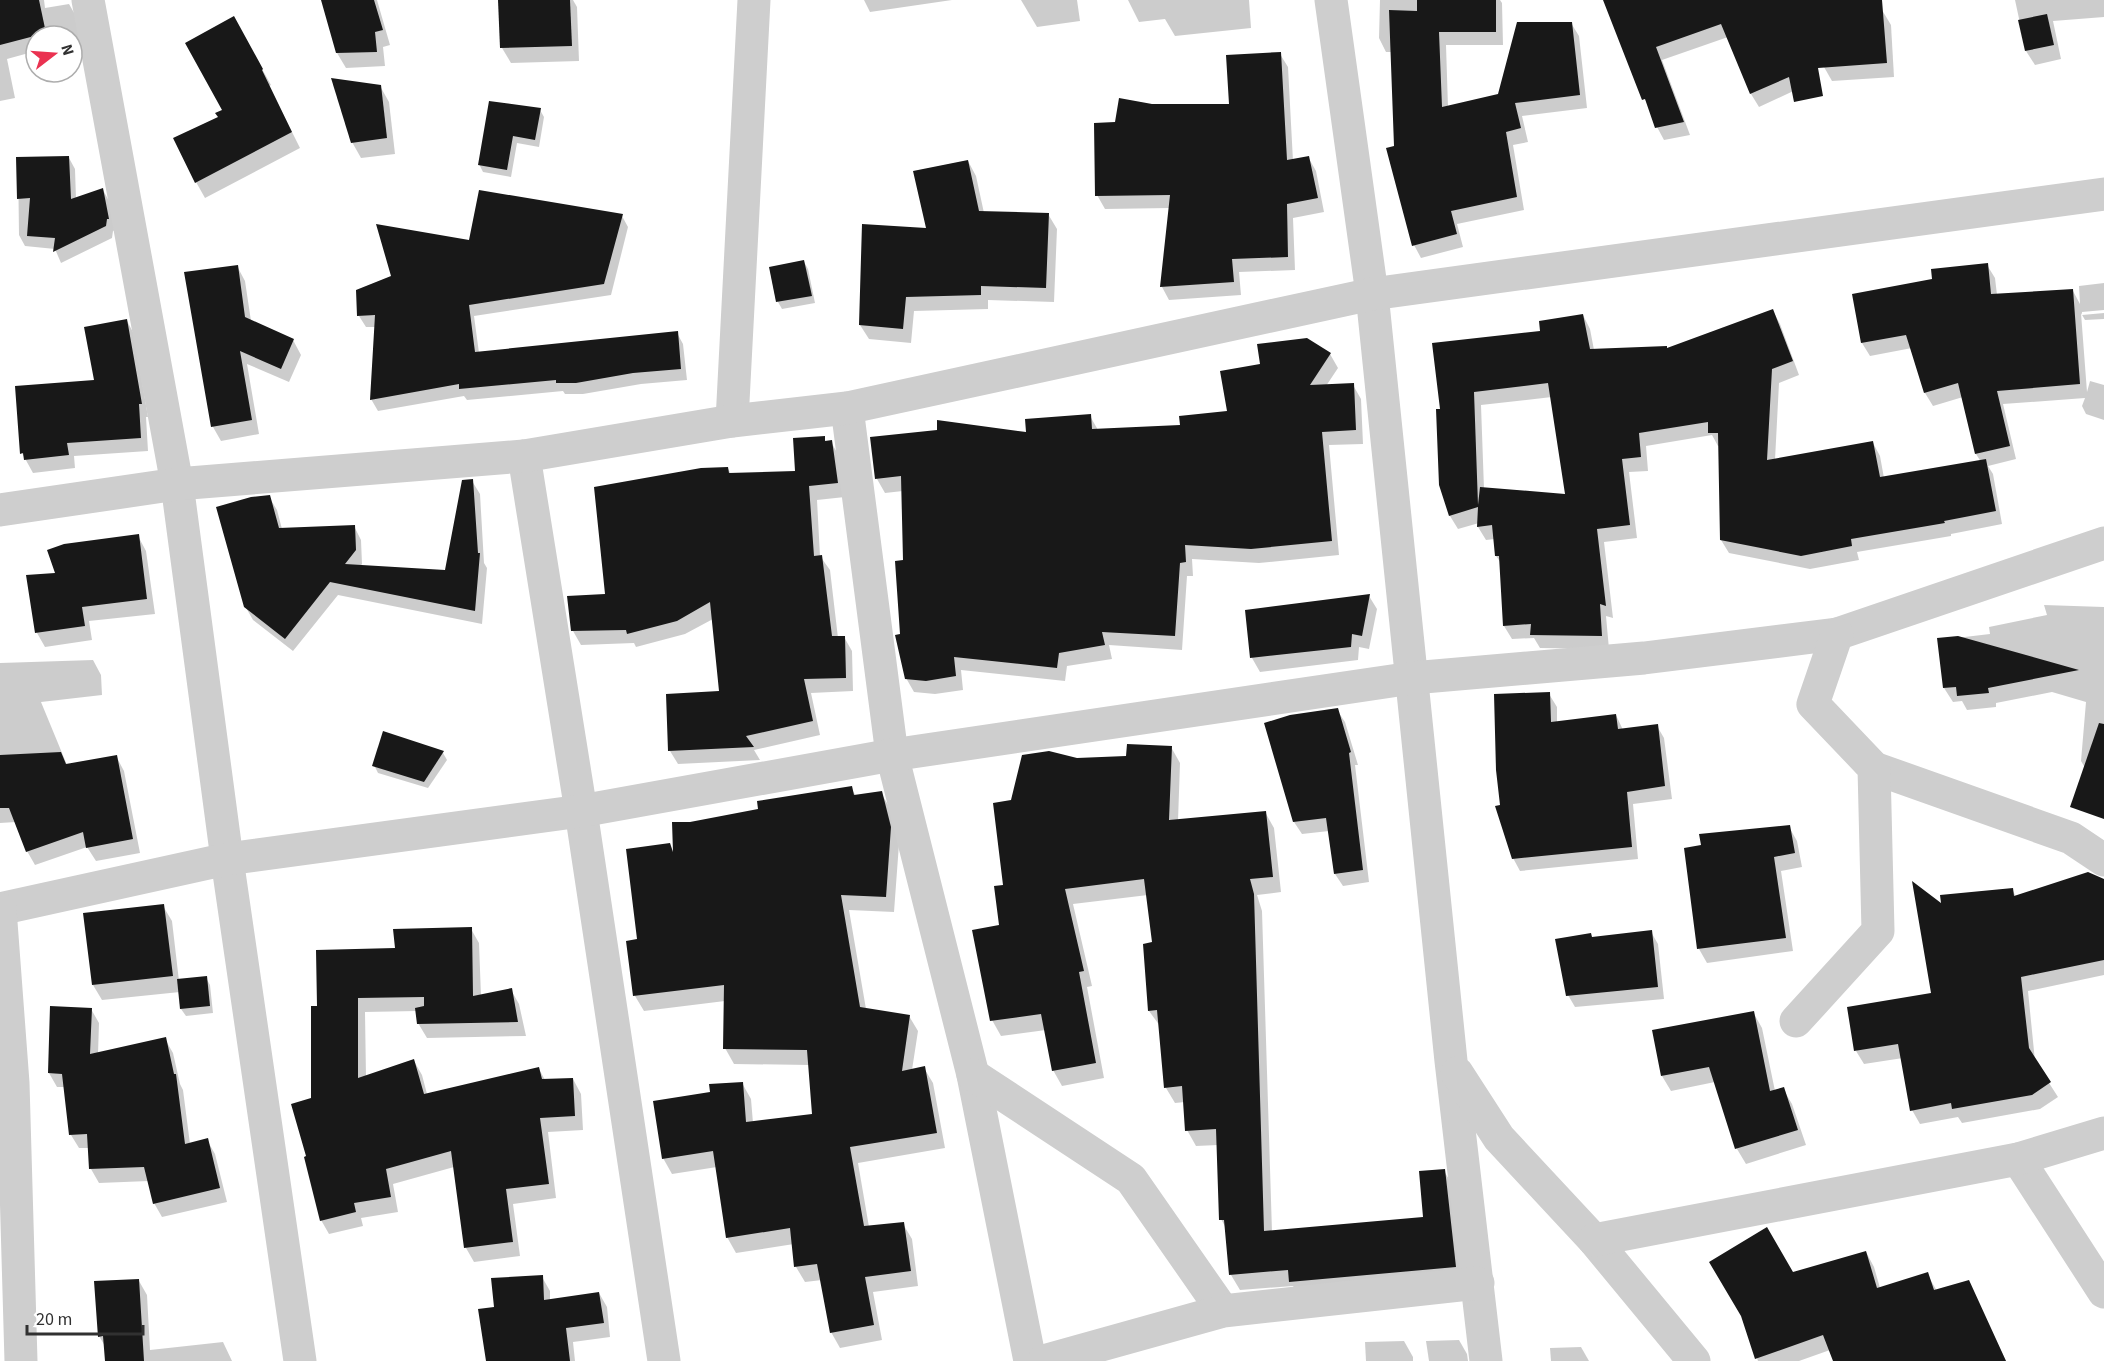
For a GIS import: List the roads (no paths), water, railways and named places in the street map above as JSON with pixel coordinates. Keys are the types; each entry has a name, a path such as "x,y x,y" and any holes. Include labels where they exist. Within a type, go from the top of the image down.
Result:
{"street":[{"path":"88,0 177,484 227,859 300,1361"},
{"path":"732,421 754,0"},
{"path":"1331,0 1372,294 1451,1061 1486,1361"},
{"path":"0,510 177,484 524,456 732,421 847,408 1372,294 2104,194"},
{"path":"847,408 892,755 974,1075 1030,1361"},
{"path":"524,456 581,811 664,1361"},
{"path":"21,1361 13,1083 0,909 227,859 581,811 892,755 1412,678 1644,658 1837,634 2104,543"},
{"path":"1837,634 1814,704 1874,768 2071,838 2104,860"},
{"path":"1796,1021 1878,931 1874,768"},
{"path":"1451,1061 1468,1093 1499,1138 1594,1240 1694,1361"},
{"path":"974,1075 1131,1179 1223,1311"},
{"path":"1594,1240 2018,1159 2104,1133"},
{"path":"2018,1159 2104,1292"},
{"path":"1044,1361 1223,1311 1478,1282"}]}
